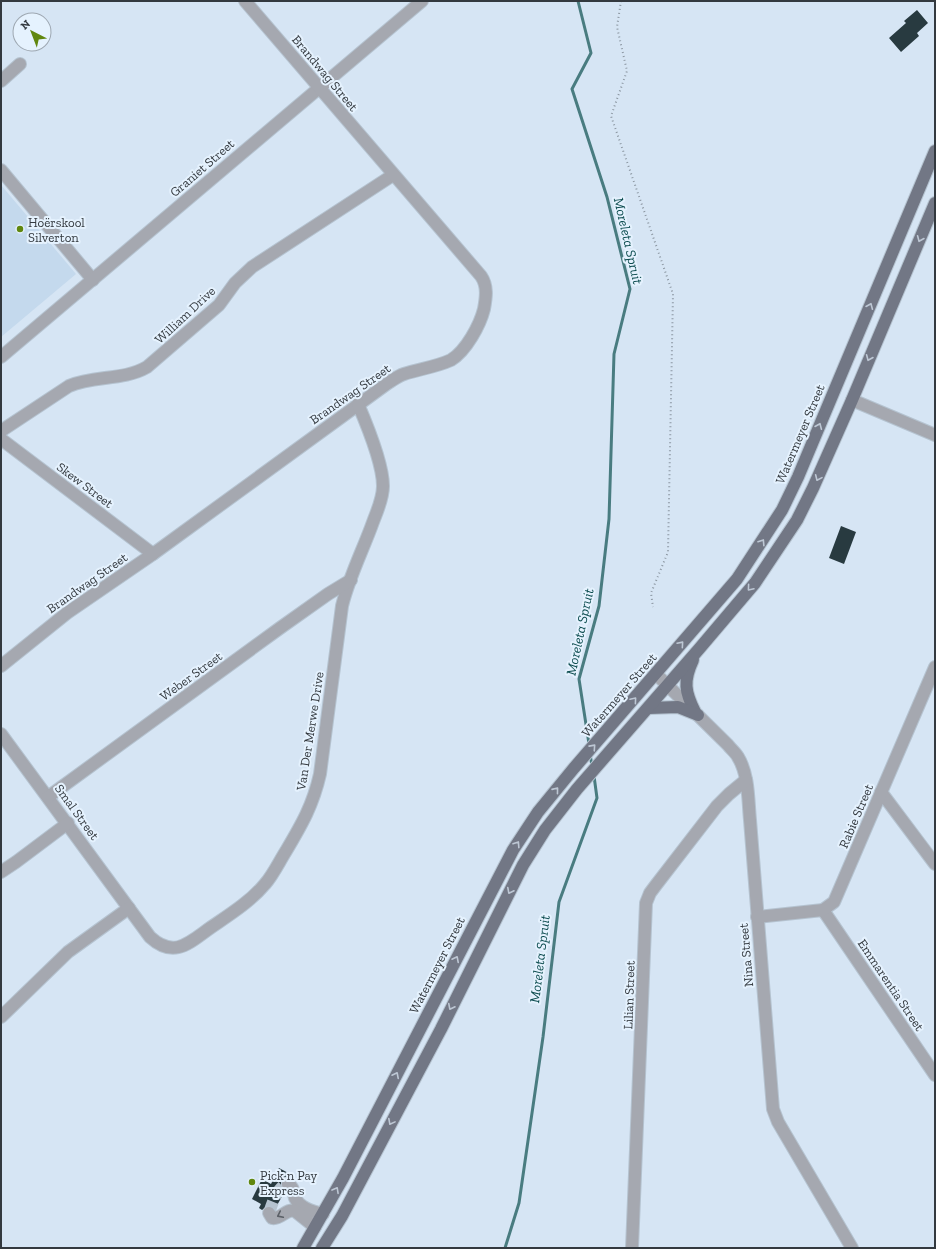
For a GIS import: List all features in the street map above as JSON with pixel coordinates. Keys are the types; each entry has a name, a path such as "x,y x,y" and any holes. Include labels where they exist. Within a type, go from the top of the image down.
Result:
{"main road":[{"name":"Watermeyer Street","path":"302,1248 323,1214 513,850 538,812 574,768 737,579 782,510 801,470 935,151"},
{"path":"322,1248 342,1216 437,1036 523,865 545,830 577,789 700,649 755,583 797,520 813,488 852,400 935,203"},
{"path":"696,714 686,692 686,681 688,672 700,649"},
{"path":"649,708 678,707 696,714"}],"street":[{"name":"Brandwag Street","path":"1,666 67,613 153,554 397,377 443,363 453,358 468,342 479,323 486,300 485,283 483,279 245,1"},
{"name":"Graniet Street","path":"1,357 422,1"},
{"path":"1,81 20,64"},
{"path":"1,170 93,280"},
{"name":"William Drive","path":"1,431 69,386 82,381 124,376 139,372 147,367 219,305 235,283 252,267 393,175"},
{"path":"852,400 935,435"},
{"name":"Van Der Merwe Drive","path":"129,908 150,937 156,942 166,948 177,948 188,944 238,908 260,889 271,875 305,818 316,791 320,774 339,620 345,593 380,505 383,487 380,466 358,404"},
{"name":"Skew Street","path":"1,439 153,554"},
{"name":"Weber Street","path":"48,797 280,628 350,580"},
{"name":"Rabie Street","path":"823,910 831,905 836,899 935,667"},
{"name":"Nina Street","path":"656,674 738,756 744,768 774,1112 782,1129 852,1248"},
{"name":"Smal Street","path":"1,734 68,823 129,908"},
{"name":"Lilian Street","path":"632,1248 646,903 650,893 717,806 746,780"},
{"path":"882,792 935,864"},
{"path":"1,872 68,823"},
{"path":"1,1017 68,952 129,908"},
{"path":"757,917 823,910"},
{"name":"Emmarentia Street","path":"823,910 935,1075"},
{"path":"288,1184 292,1188 295,1198 301,1205 307,1209 323,1214"},
{"path":"269,1213 272,1218 278,1218 288,1211 296,1211 315,1227"}],"path":[{"path":"621,1 617,28 627,71 611,116 673,294 668,552 651,594 653,607"}],"shaded area":[{"name":"Hoërskool Silverton","path":"1,185 76,274 1,337"}],"building":[{"path":"917,10 928,23 917,33 919,36 901,52 889,38 906,23 904,21"},
{"path":"841,526 856,532 844,564 829,558"},
{"path":"279,1168 292,1175 291,1177 285,1177 281,1180 281,1187 285,1191 275,1209 272,1206 268,1206 262,1210 259,1208 261,1204 252,1199 262,1179 271,1184"}],"waterway":[{"name":"Moreleta Spruit","path":"578,1 591,53 572,89 607,197 630,289 614,354 609,519 599,606 579,679 589,744"},
{"name":"Moreleta Spruit","path":"590,754 592,766"},
{"name":"Moreleta Spruit","path":"505,1248 519,1203 543,1037 559,902 597,798 594,776"}],"tunnel":[{"path":"269,1213 278,1191 284,1185 288,1184"}],"place":[{"name":"Hoërskool Silverton","path":"20,229"},
{"name":"Pick n Pay Express","path":"252,1182"}]}
